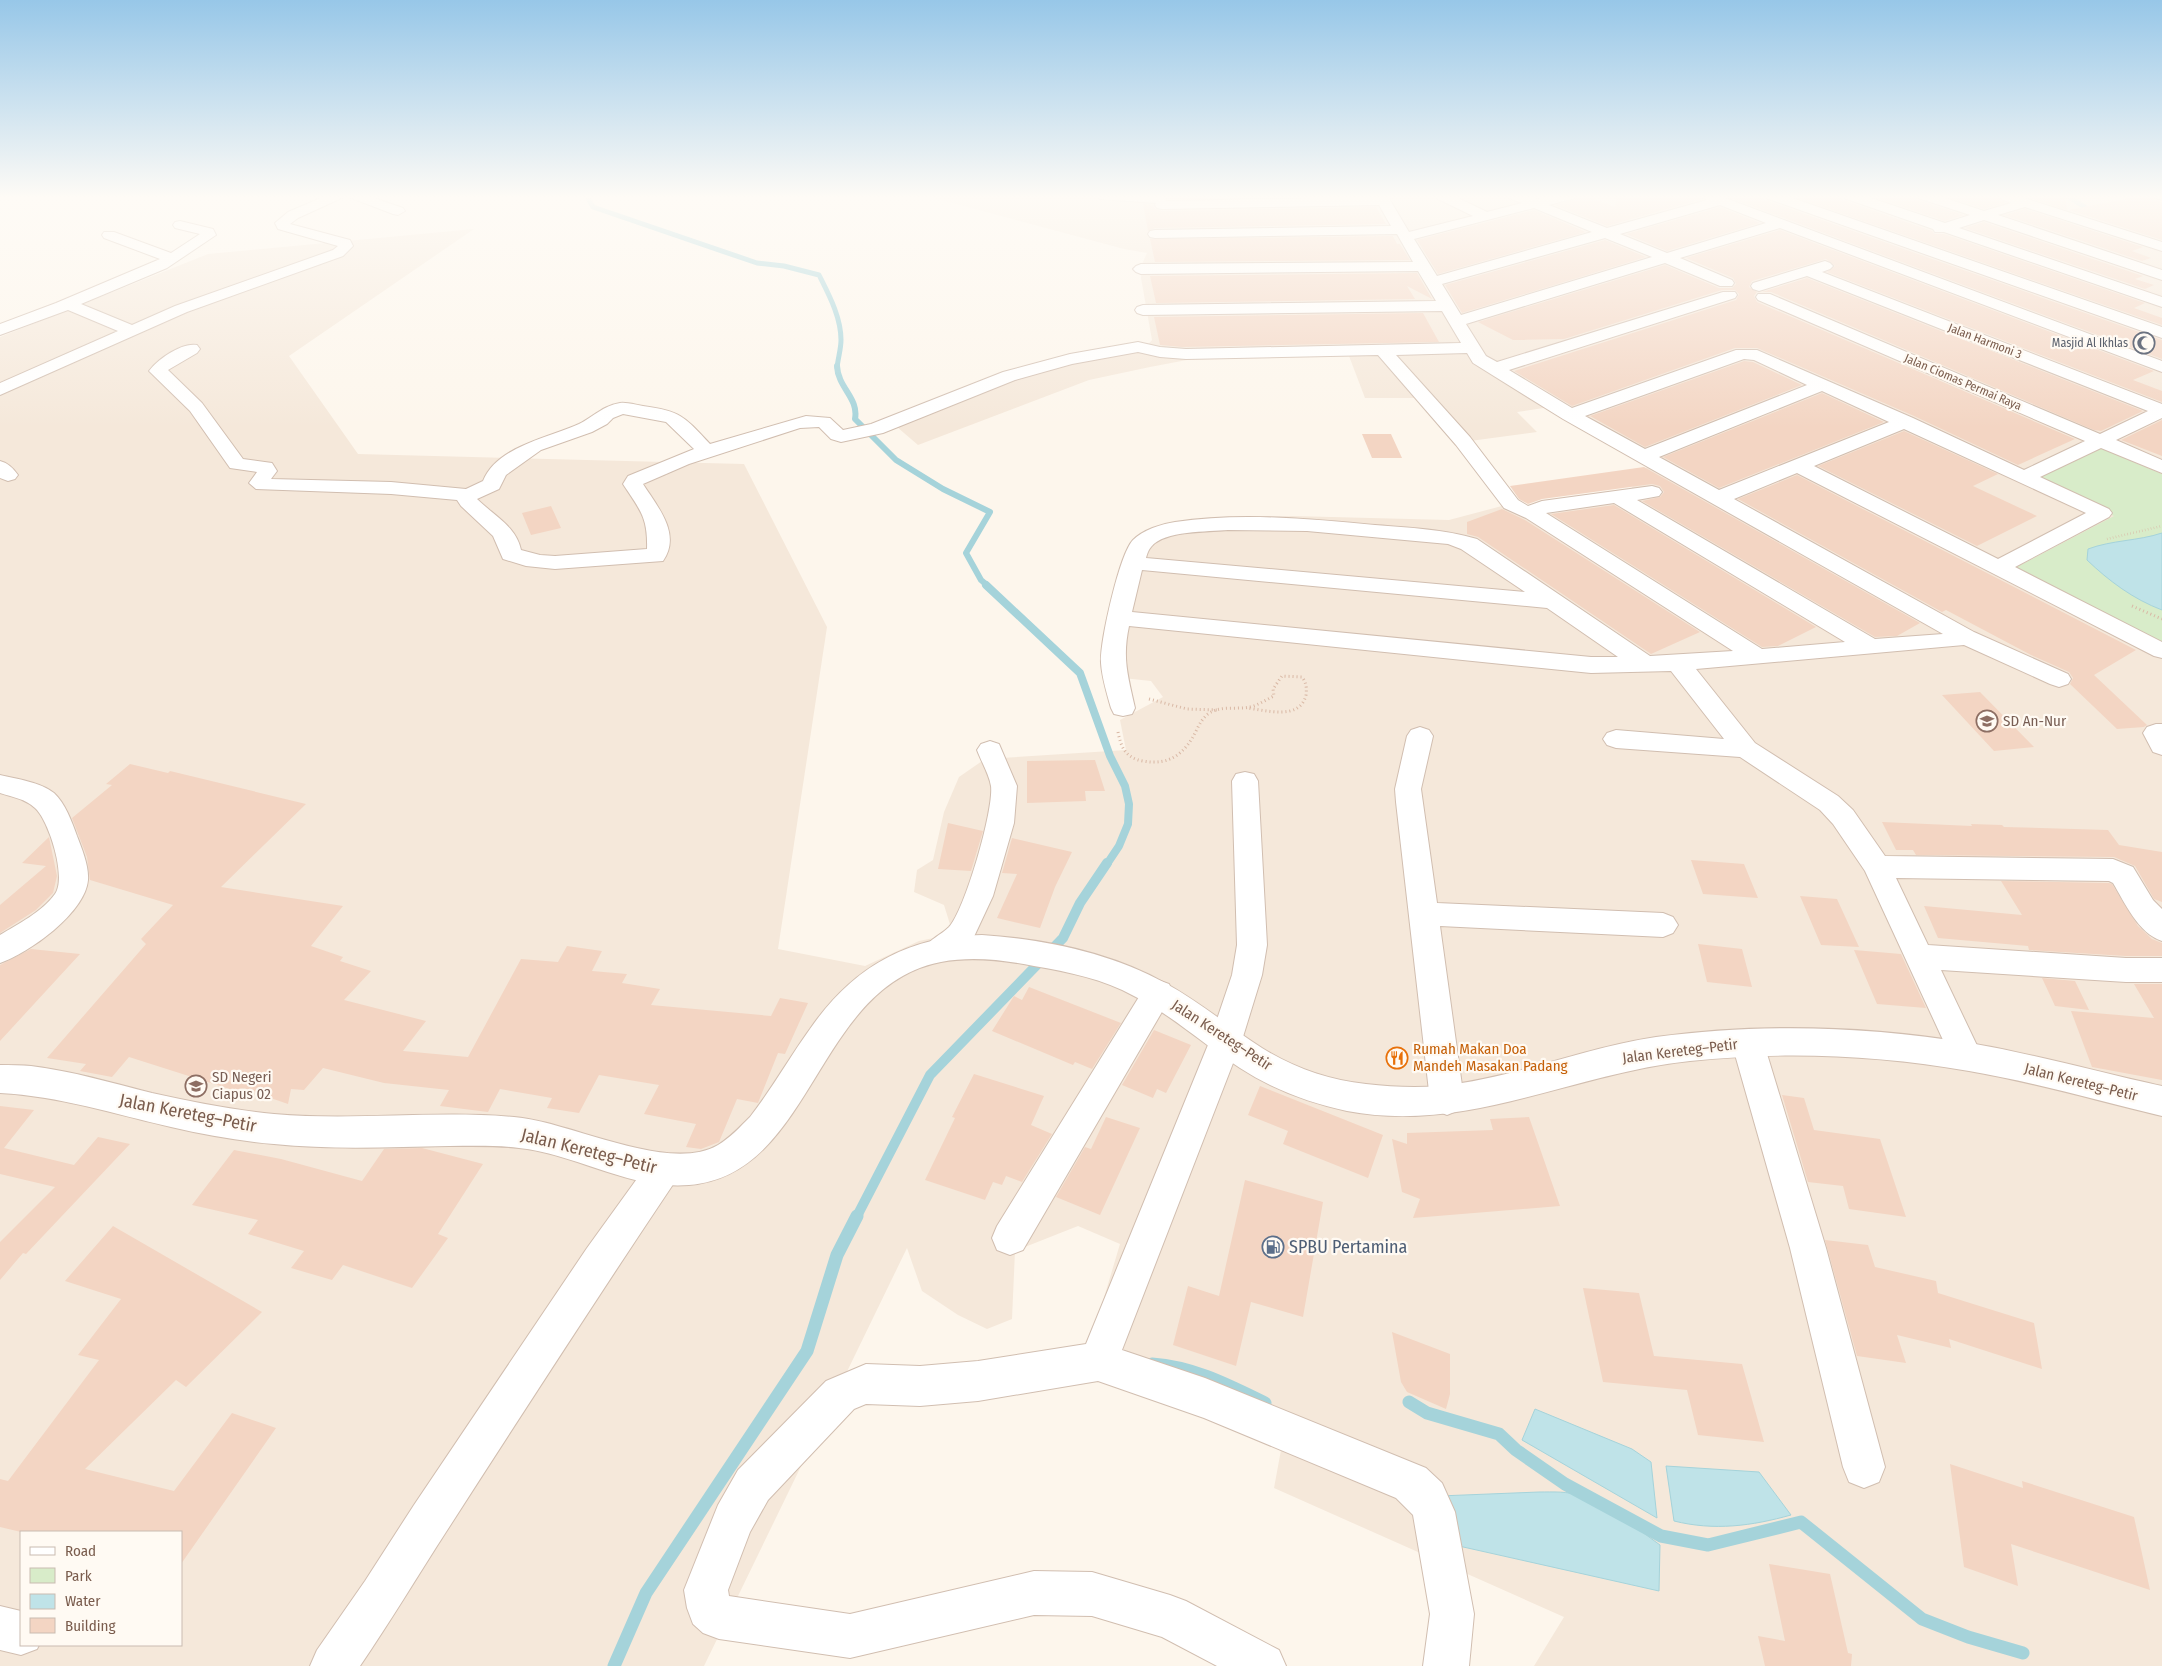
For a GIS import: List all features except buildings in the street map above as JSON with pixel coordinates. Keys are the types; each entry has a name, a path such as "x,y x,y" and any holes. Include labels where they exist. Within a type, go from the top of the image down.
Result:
{"street":[{"path":"3,326 62,306 144,273"},
{"path":"0,390 181,309 283,273"},
{"path":"1141,273 1143,347"},
{"path":"1426,273 1479,359 1570,415 1966,637 2059,678"},
{"path":"1432,282 1464,273"},
{"path":"1455,322 1617,273"},
{"name":"Jalan Ciomas Permai Raya","path":"1699,273 2162,467"},
{"path":"1494,368 1745,293 1802,273"},
{"name":"Jalan Harmoni 3","path":"1811,273 2162,411"},
{"path":"1916,273 2162,367"},
{"path":"1992,273 2162,333"},
{"path":"2076,273 2162,302"},
{"path":"1142,296 1446,306"},
{"path":"62,306 73,306 133,331"},
{"path":"469,496 468,502 507,539 511,554 519,558 566,564 627,556 654,556 658,552 658,529 653,513 633,482 663,468 707,452 780,429 814,421 827,423 837,435 854,434 876,429 972,390 1036,367 1099,353 1143,347 1160,352 1186,354 1471,348"},
{"path":"191,349 162,366 158,371 196,407 237,464 266,466 267,471 259,483 391,488 469,496 492,485 497,472 534,446 585,428 611,411 621,408 657,413 673,418 707,452"},
{"path":"1383,350 1463,441 1511,504 1533,514 1757,656"},
{"path":"1570,415 1746,353 1757,354 2102,513 1998,568"},
{"path":"1644,456 1822,385"},
{"path":"2025,477 2102,442 2162,411"},
{"path":"1718,498 1906,422"},
{"path":"1798,466 2162,651"},
{"path":"1533,514 1535,510 1542,507 1652,492"},
{"path":"1618,498 1871,647"},
{"path":"1123,708 1113,660 1113,647 1133,563 1141,544 1151,536 1174,528 1190,526 1263,524 1357,528 1461,540 1645,664"},
{"path":"1133,563 1551,601"},
{"path":"1119,618 1572,664 1612,665 1678,663 1956,640 1966,637"},
{"path":"1678,663 1746,749 1829,803 1843,817 1877,867 1966,1056"},
{"path":"2162,733 2156,734 2162,746"},
{"path":"1420,736 1408,790 1447,1100"},
{"path":"1616,739 1746,749"},
{"path":"939,950 960,935 979,896 992,859 1000,823 1004,786 990,750"},
{"path":"1098,1362 1226,1040 1247,975 1252,945 1245,781"},
{"path":"0,784 34,794 53,808 60,826 74,878 66,901 48,917 0,951"},
{"path":"1877,867 2113,870 2123,875 2143,908 2162,929"},
{"path":"1424,914 1663,925"},
{"name":"Jalan Kereteg–Petir","path":"0,1079 34,1081 177,1114 272,1129 344,1133 402,1131 526,1133 664,1169 696,1169 720,1163 749,1141 773,1115 809,1055 850,1001 870,982 895,966 920,954 973,946 997,946 1082,963 1116,972 1158,994 1257,1062 1322,1090 1357,1098 1412,1102 1447,1100 1476,1095 1594,1063 1657,1051 1748,1044 1826,1042 1904,1048 1966,1056 2162,1101"},
{"path":"1918,956 2126,970 2162,970"},
{"path":"1010,1238 1158,994"},
{"path":"1748,1044 1808,1248 1864,1467"},
{"path":"333,1666 381,1597 429,1520 600,1261 664,1169"},
{"path":"1263,1666 1170,1617 1092,1594 1034,1593 850,1636 719,1617 709,1608 706,1590 733,1520 753,1485 840,1395 866,1384 920,1386 978,1381 1098,1362 1205,1398 1411,1483 1427,1498 1434,1512 1452,1614 1446,1666"},
{"path":"0,1628 20,1632"}],"path":[{"path":"2107,539 2162,526"},
{"path":"2128,604 2162,619"},
{"path":"1219,710 1188,708 1150,699 1138,699 1123,708 1118,716 1116,725 1120,747 1125,756 1150,763 1171,760 1182,754 1203,718 1210,713 1219,710 1247,708 1294,711 1301,708 1307,690 1306,682 1302,677 1282,676 1274,689 1274,696 1247,708"}],"shaded area":[{"path":"161,273 410,273 289,356 358,454 744,464 827,627 778,949 865,966 919,941 953,934 944,905 914,892 917,870 933,860 944,812 959,777 985,759 1126,750 1120,720 1163,697 1151,681 1104,676 1137,537 1146,531 1232,520 1292,516 1449,520 1517,502 1553,513 1622,501 1649,464 1550,407 1517,412 1537,432 1470,441 1431,398 1365,398 1349,356 1192,359 1089,380 918,445 897,427 1040,369 1146,347 1152,340 1141,273 2162,273 2162,1666 1534,1666 1564,1617 1274,1488 1286,1423 1088,1351 1120,1244 1078,1226 1015,1251 1012,1319 987,1329 958,1315 922,1291 907,1248 704,1666 0,1666 0,337"}],"green space":[{"path":"2098,447 2162,474 2162,643 2015,568 2114,516 2032,478"}],"water":[{"path":"2162,533 2162,610 2122,589 2087,560 2088,549"},
{"path":"1535,1409 1632,1449 1651,1462 1657,1518 1522,1440"},
{"path":"1666,1466 1759,1472 1791,1515 1733,1526 1704,1526 1674,1521"},
{"path":"1539,1492 1571,1493 1592,1500 1622,1518 1660,1545 1659,1591 1441,1542 1439,1496"}],"waterway":[{"path":"810,273 819,275 834,306 839,323 841,343 837,367"},
{"path":"837,367 841,381 854,405 855,419 896,460 943,489 990,512 966,553 981,580 988,586"},
{"path":"986,585 1080,673 1110,756 1125,786 1129,804 1128,824 1119,846 1107,864"},
{"path":"856,1218 930,1075 1063,938 1080,903 1107,863"},
{"path":"614,1666 646,1593 807,1351 837,1255 857,1216"},
{"path":"1152,1364 1196,1373 1265,1403"},
{"path":"1409,1402 1427,1413 1499,1434 1516,1450 1565,1484 1661,1536 1708,1545 1801,1522 1922,1619 1968,1637 2023,1653"}],"place":[{"name":"Masjid Al Ikhlas","path":"2144,343"},
{"name":"SD An-Nur","path":"1987,721"},
{"name":"Rumah Makan Doa Mandeh Masakan Padang","path":"1397,1058"},
{"name":"SD Negeri Ciapus 02","path":"196,1086"},
{"name":"SPBU Pertamina","path":"1273,1247"}]}
